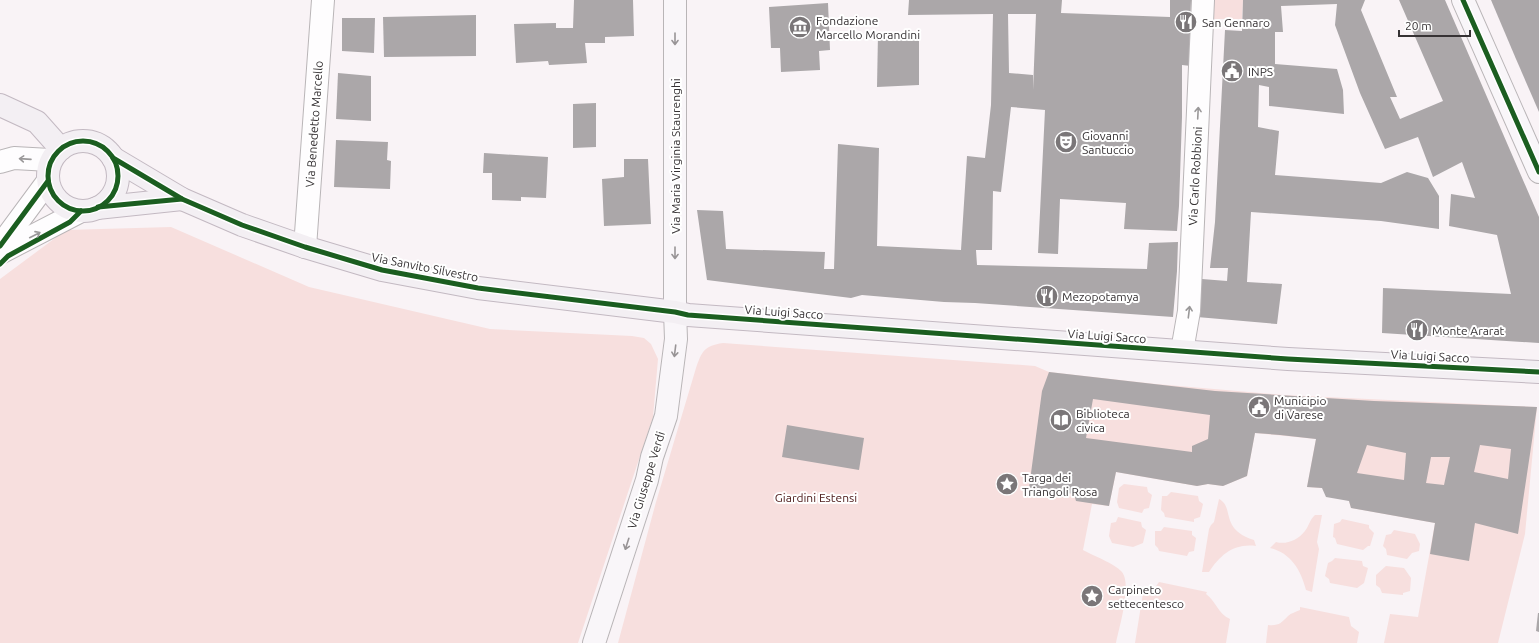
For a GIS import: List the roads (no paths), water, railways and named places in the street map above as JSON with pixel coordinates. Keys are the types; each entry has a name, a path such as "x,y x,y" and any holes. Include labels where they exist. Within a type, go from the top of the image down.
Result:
{"main road":[{"name":"Via Maria Virginia Staurenghi","path":"675,0 675,312"},
{"path":"1463,0 1539,172"},
{"path":"0,105 37,122 53,163 52,192 59,201 69,208 89,209 107,201 114,192 117,181 117,169 113,158 105,149 95,143 83,141 72,143 53,163"},
{"name":"Via Sanvito Silvestro","path":"113,158 182,199 242,225 305,247 382,270 478,288 675,312"},
{"name":"Via Sanvito Silvestro","path":"89,209 182,199"},
{"name":"Via Luigi Sacco","path":"675,312 688,315 1183,348 1539,367"},
{"name":"Via Giuseppe Verdi","path":"594,643 647,480 652,457 666,416 676,339 675,312"},
{"name":"Via Luigi Sacco","path":"1183,348 1295,359 1539,372"}],"street":[{"name":"Via Benedetto Marcello","path":"305,247 323,0"},
{"name":"Via Carlo Robbioni","path":"1183,348 1189,311 1203,0"},
{"path":"0,162 14,158 53,163 0,246"},
{"path":"0,253 89,209"}],"place":[{"name":"San Gennaro","path":"1186,22"},
{"name":"Fondazione Marcello Morandini","path":"800,27"},
{"name":"INPS","path":"1232,71"},
{"name":"Giovanni Santuccio","path":"1066,142"},
{"name":"Mezopotamya","path":"1047,296"},
{"name":"Monte Ararat","path":"1417,330"},
{"name":"Municipio di Varese","path":"1259,407"},
{"name":"Biblioteca civica","path":"1061,420"},
{"name":"Targa dei Triangoli Rosa","path":"1007,484"},
{"name":"Carpineto settecentesco","path":"1092,596"}],"park label":[{"name":"Giardini Estensi","path":"816,497"}]}
